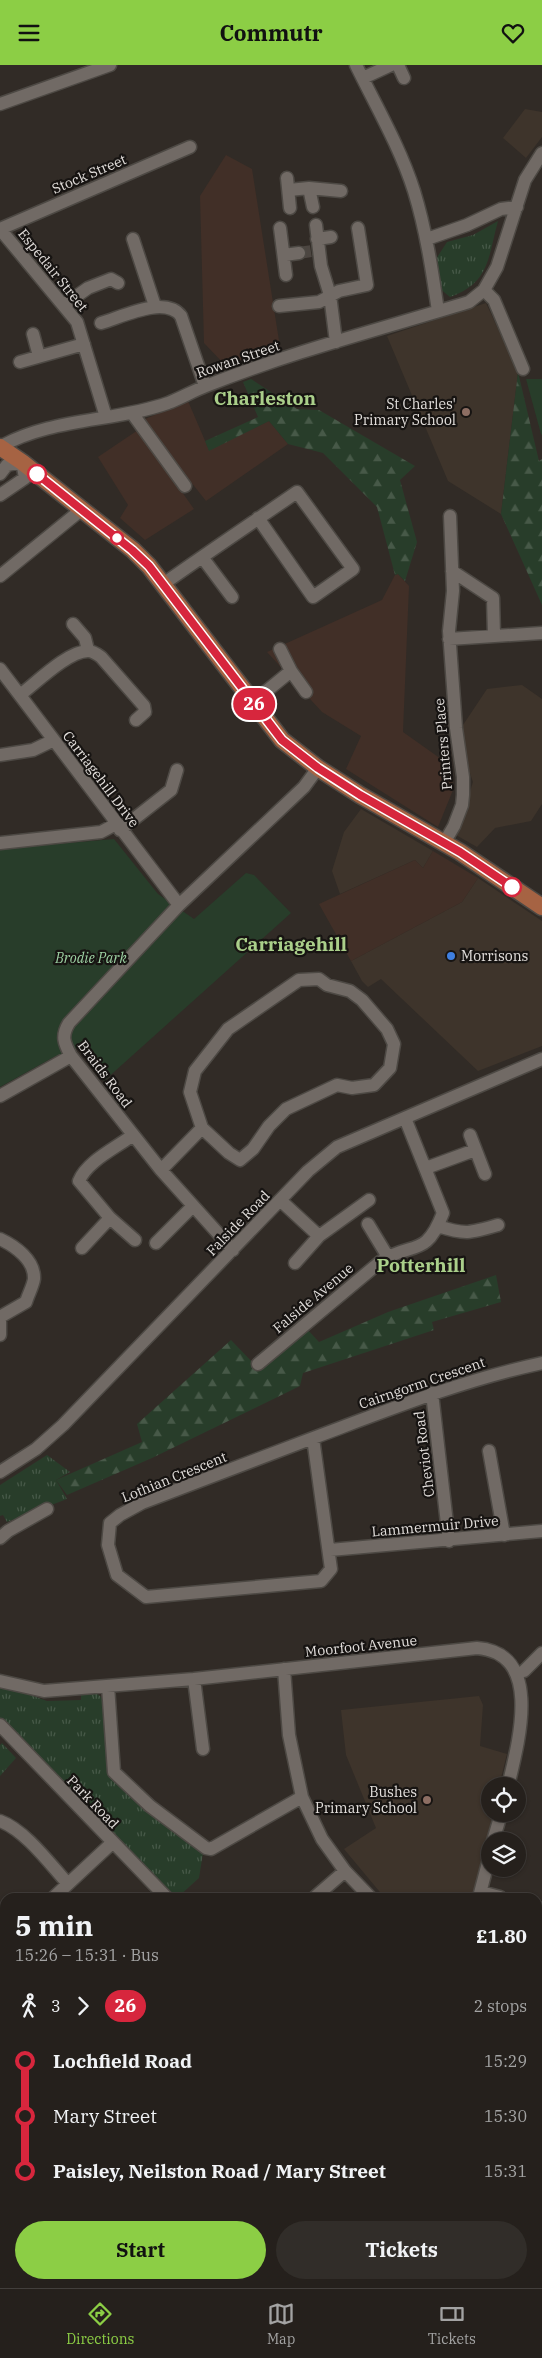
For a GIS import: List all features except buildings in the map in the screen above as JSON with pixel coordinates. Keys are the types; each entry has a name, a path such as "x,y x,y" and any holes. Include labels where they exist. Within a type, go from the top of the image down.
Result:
{"main road":[{"path":"0,447 22,462 132,550 149,566 282,740 318,768 444,843 542,907"}],"street":[{"path":"0,103 82,69 110,65"},
{"path":"356,65 402,159 413,189 427,239 438,311"},
{"path":"363,78 391,65"},
{"path":"398,65 404,78"},
{"name":"Stock Street","path":"0,229 190,147"},
{"path":"523,369 494,300 484,291 497,267 525,180 542,153"},
{"path":"290,208 288,184 342,191"},
{"path":"309,188 313,207"},
{"path":"427,239 467,225 501,209 517,207"},
{"path":"316,225 321,266 330,295 336,342"},
{"path":"280,228 286,275"},
{"path":"279,306 319,302 339,291 367,285 358,228"},
{"name":"Espedair Street","path":"0,229 77,322 106,417"},
{"path":"317,239 331,237"},
{"path":"133,239 155,306"},
{"path":"284,255 298,253"},
{"path":"64,305 88,288 111,279 118,283"},
{"name":"Rowan Street","path":"0,447 20,436 132,413 168,403 205,386 336,342 469,302 484,291"},
{"path":"100,323 155,306 170,307 181,315 205,386"},
{"path":"33,334 39,356"},
{"path":"20,362 84,344"},
{"path":"132,413 185,486"},
{"path":"0,473 7,465 22,462 25,478 0,495"},
{"path":"162,585 258,518 297,491 353,569 313,597 258,518"},
{"path":"0,576 81,510"},
{"name":"Printers Place","path":"444,843 454,827 462,805 463,777 456,728 449,639 453,591 450,516"},
{"path":"202,557 232,597"},
{"path":"452,571 493,598 494,635"},
{"path":"73,624 85,638 88,651"},
{"path":"449,639 542,633"},
{"path":"280,649 291,671 306,692"},
{"path":"20,695 73,655 88,651 101,657 144,705 146,712 136,719"},
{"name":"Carriagehill Drive","path":"0,669 179,905"},
{"path":"253,702 291,671"},
{"path":"0,755 33,750 54,740"},
{"name":"Braids Road","path":"233,1250 160,1169 71,1056 63,1042 64,1031 69,1023 179,905 304,787 318,768"},
{"path":"0,843 101,832 118,827 170,790 177,770"},
{"path":"319,979 327,985 350,991 362,1000 387,1029 394,1044 390,1067 374,1085 352,1088 336,1085 286,1109 269,1126 253,1149 240,1160 229,1153 202,1128 190,1092 195,1071 228,1029 299,980 319,979"},
{"path":"0,1096 71,1056"},
{"name":"Falside Road","path":"0,1472 36,1449 63,1425 308,1171 337,1147 542,1059"},
{"path":"405,1118 443,1213 438,1226 458,1233 472,1233 498,1225"},
{"path":"160,1169 202,1128"},
{"path":"132,1135 96,1162 82,1175 79,1181 110,1218 135,1240"},
{"path":"470,1135 485,1174"},
{"path":"426,1168 475,1150"},
{"path":"280,1200 319,1236"},
{"path":"295,1263 319,1236 369,1200"},
{"path":"156,1243 193,1206"},
{"path":"82,1248 110,1218"},
{"path":"368,1223 388,1257"},
{"name":"Falside Avenue","path":"258,1364 388,1257 423,1245 435,1233 438,1226"},
{"path":"0,1239 15,1247 28,1260 34,1279 26,1302 0,1316 0,1335"},
{"name":"Cairngorm Crescent","path":"313,1438 432,1393 503,1372 542,1363"},
{"name":"Cheviot Road","path":"432,1393 450,1541"},
{"name":"Lothian Crescent","path":"313,1438 330,1550 331,1569 321,1581 146,1597 117,1575 108,1545 110,1523 142,1503 313,1438"},
{"path":"489,1451 504,1535"},
{"path":"0,1538 8,1531 47,1509"},
{"name":"Lammermuir Drive","path":"330,1550 450,1541 542,1531"},
{"name":"Moorfoot Avenue","path":"0,1681 44,1691 194,1679 478,1648 501,1652 510,1656 524,1671"},
{"path":"510,1777 529,1696 529,1685 524,1671 542,1653"},
{"path":"284,1669 290,1735 302,1797 322,1839 345,1871 366,1893"},
{"path":"194,1679 203,1749"},
{"path":"108,1686 114,1773 150,1806 206,1848 211,1849 302,1797"},
{"name":"Park Road","path":"0,1725 162,1893"},
{"path":"0,1821 12,1827 26,1839 68,1884"},
{"path":"58,1893 112,1843"},
{"path":"320,1893 345,1871"},
{"path":"480,1893 484,1877"}],"shaded area":[{"path":"525,109 542,112 542,137 526,158 503,138"},
{"path":"226,155 252,169 280,347 225,365 204,343 200,196"},
{"name":"St Charles' Primary School","path":"486,303 518,372 501,514 448,481 387,336"},
{"path":"188,401 209,450 269,421 288,444 206,501 145,424 145,419"},
{"path":"138,430 194,509 145,540 120,518 128,505 98,457"},
{"path":"398,574 409,586 403,732 451,766 453,790 438,827 346,769 361,736 322,712 267,652 382,600 395,575"},
{"path":"522,685 542,699 542,804 531,821 495,828 477,847 456,835 473,782 457,734 487,689"},
{"path":"361,809 433,851 423,868 415,860 340,894 332,871 344,832"},
{"path":"433,851 478,878 462,902 351,961 319,904 415,860 423,868"},
{"path":"478,878 542,921 542,1046 478,1071 381,979 368,987 362,981 351,961 462,902"},
{"name":"Bushes Primary School","path":"479,1696 483,1705 480,1746 507,1754 501,1777 481,1777 481,1822 491,1822 488,1832 481,1832 481,1861 473,1893 381,1893 344,1849 376,1828 346,1755 341,1710"}],"green space":[{"path":"498,221 489,257 480,276 463,291 450,297 439,288 436,259 447,242 473,235"},
{"path":"518,372 539,461 542,459 542,605 501,514"},
{"path":"251,379 297,409 319,410 415,466 400,480 417,542 405,581 398,574 395,575 377,507 323,453 288,444 269,421 209,451 205,441 258,417 243,382"},
{"path":"526,379 542,379 542,435 541,434"},
{"name":"Brodie Park","path":"114,839 158,894 194,919 246,873 254,875 291,913 104,1081 77,1048 54,1057 0,1087 0,849"},
{"path":"496,1275 501,1302 432,1322 434,1330 303,1373 300,1386 152,1458 67,1495 56,1480 142,1442 137,1424 231,1340 258,1368 307,1329 319,1342 388,1312"},
{"path":"47,1455 70,1472 56,1480 67,1499 7,1522 3,1515 0,1516 0,1485"},
{"path":"0,1684 47,1701 81,1700 81,1693 94,1691 101,1697 104,1707 111,1777 203,1853 199,1878 182,1893 169,1893 0,1720"},
{"path":"2,1743 16,1758 0,1776 0,1745"}],"tunnel":[{"path":"299,253 318,250"}],"bus line":[{"name":"26","path":"37,474 132,550 149,566 282,740 318,768 360,795 460,852 512,887"}],"place":[{"name":"St Charles' Primary School","path":"466,412"},
{"name":"Morrisons","path":"451,956"},
{"name":"Bushes Primary School","path":"427,1800"}],"district":[{"name":"Charleston","path":"265,398"},
{"name":"Carriagehill","path":"291,944"},
{"name":"Potterhill","path":"421,1265"}]}
